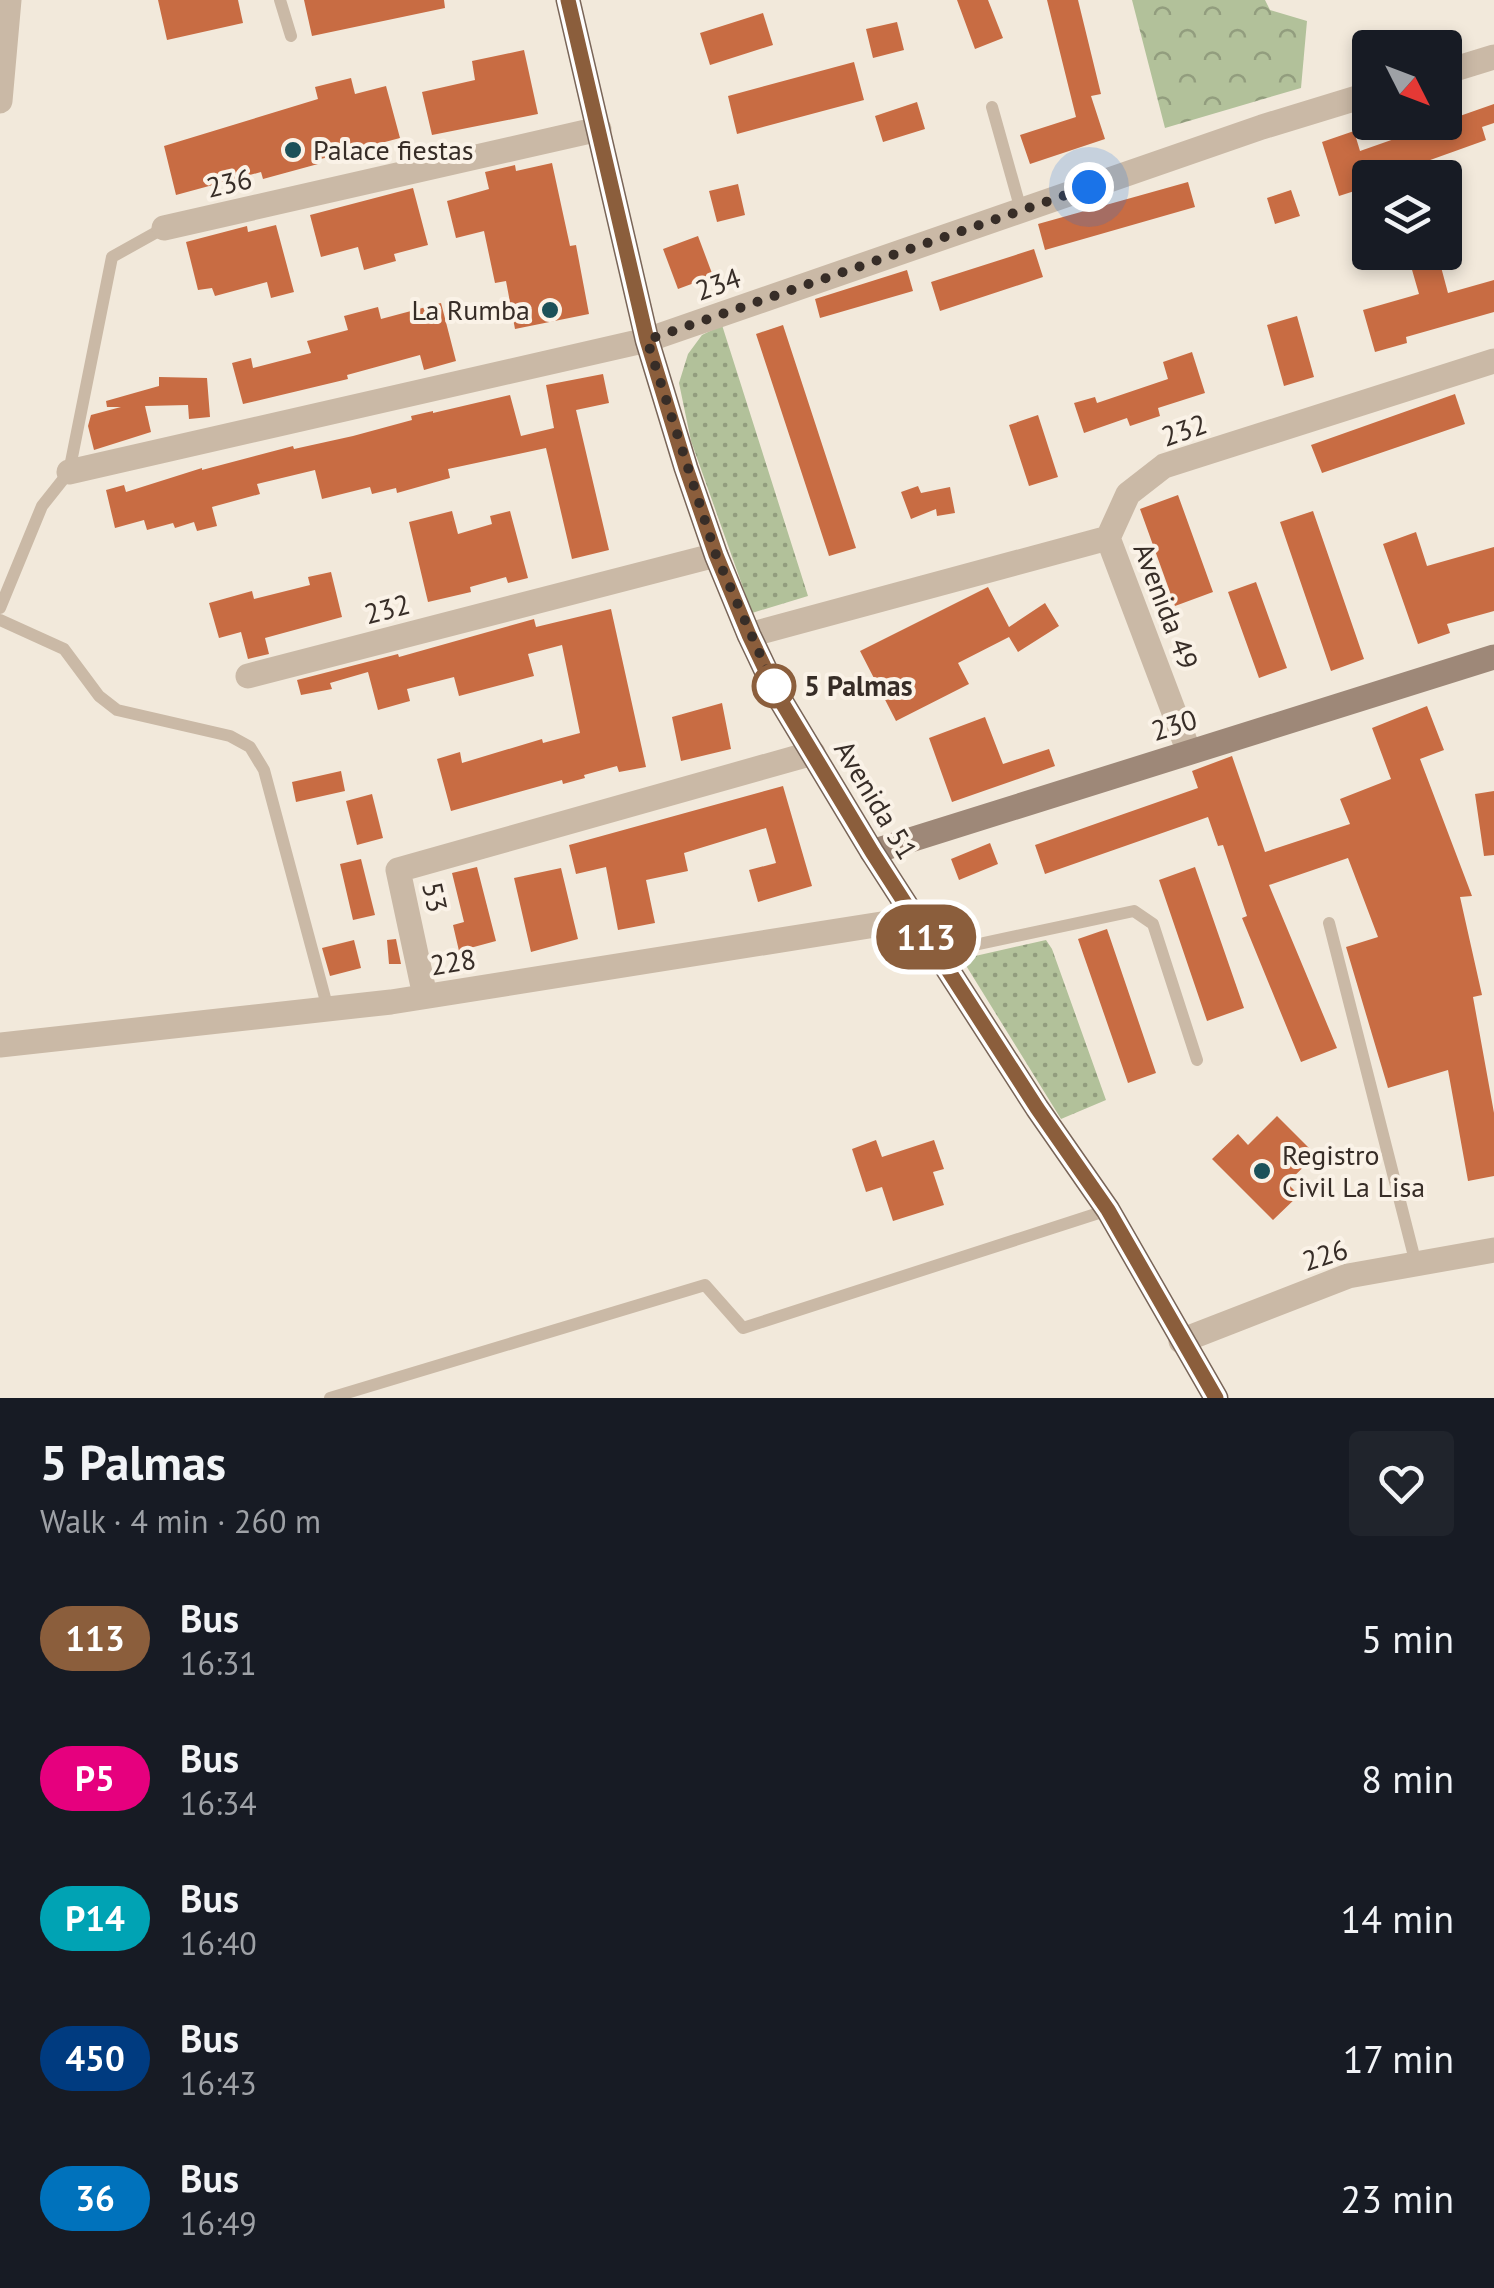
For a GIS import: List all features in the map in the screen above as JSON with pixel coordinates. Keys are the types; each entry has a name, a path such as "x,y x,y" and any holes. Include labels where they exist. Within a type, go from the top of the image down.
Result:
{"main road":[{"name":"Avenida 51","path":"568,0 647,340 716,555 749,635 778,696 872,852 1037,1108 1108,1210 1216,1398"}],"street":[{"path":"0,101 9,0"},
{"path":"1462,67 1494,57"},
{"name":"234","path":"69,472 647,340 1262,127 1352,100"},
{"name":"236","path":"164,228 599,129"},
{"name":"232","path":"1108,538 1128,494 1164,466 1494,362"},
{"path":"749,635 1108,538"},
{"name":"Avenida 49","path":"1108,538 1189,752"},
{"name":"232","path":"248,676 716,555"},
{"name":"230","path":"872,852 1494,657"},
{"name":"53","path":"426,996 398,870 813,753"},
{"name":"228","path":"0,1046 426,996 914,918"},
{"name":"226","path":"1181,1341 1348,1276 1494,1250"}],"lane":[{"path":"280,0 290,36"},
{"path":"992,107 1021,210"},
{"path":"0,608 42,506 69,472 112,257 164,228"},
{"path":"0,620 64,649 99,696 117,710 230,736 250,747 264,770 328,1009"},
{"path":"937,953 1134,911 1152,924 1196,1060"},
{"path":"1328,924 1416,1264"},
{"path":"330,1398 705,1286 743,1328 1108,1210"}],"green space":[{"path":"1132,0 1265,0 1270,10 1307,21 1301,88 1165,128"},
{"path":"722,325 808,596 752,613 691,441 679,383 688,354 702,335"},
{"path":"1046,940 1106,1100 1061,1119 962,959"}],"building":[{"path":"158,0 238,0 243,23 167,40"},
{"path":"304,0 444,0 445,8 312,36"},
{"path":"957,0 988,0 1003,38 975,49"},
{"path":"1047,0 1078,0 1101,94 1091,96 1105,139 1030,164 1020,135 1076,117"},
{"path":"763,13 773,45 710,65 700,33"},
{"path":"897,22 904,50 873,58 866,29"},
{"path":"524,50 538,114 432,135 422,92 475,80 472,61"},
{"path":"854,62 864,100 737,134 728,96"},
{"path":"351,78 355,94 386,86 400,138 263,179 261,172 176,195 164,146 318,99 315,87"},
{"path":"917,102 925,129 883,142 875,116"},
{"path":"1494,104 1494,123 1482,127 1486,140 1430,160 1352,160 1352,192 1339,196 1322,142 1352,132 1352,140 1357,140 1360,151 1391,140 1462,140 1462,115"},
{"path":"552,163 570,246 576,245 589,314 515,329 506,281 495,283 484,231 456,238 447,201 489,189 485,172 515,165 516,171"},
{"path":"1188,182 1195,207 1045,250 1038,224"},
{"path":"738,184 745,215 717,222 709,191"},
{"path":"413,188 428,245 394,254 396,261 364,270 358,247 321,257 310,215"},
{"path":"1291,190 1300,216 1275,224 1267,198"},
{"path":"276,225 294,292 271,298 267,282 215,296 212,288 198,290 186,242 247,226 248,232"},
{"path":"698,236 713,276 678,289 663,249"},
{"path":"1034,249 1043,277 940,311 931,282"},
{"path":"907,270 913,291 820,318 815,299"},
{"path":"1412,270 1442,270 1448,293 1494,280 1494,312 1406,337 1407,343 1375,352 1363,310 1419,294"},
{"path":"441,303 456,361 424,370 420,355 347,375 348,379 243,404 232,363 251,358 253,368 311,353 307,341 348,330 344,316 378,307 381,319"},
{"path":"1297,316 1314,377 1284,386 1267,325"},
{"path":"783,325 856,548 829,556 756,334"},
{"path":"1192,352 1205,393 1158,408 1160,416 1130,426 1127,418 1084,433 1074,403 1095,397 1097,403 1168,379 1163,362"},
{"path":"603,374 609,403 576,410 609,550 572,559 546,448 448,469 450,478 397,493 396,488 372,494 370,487 322,499 315,470 257,484 260,494 212,507 217,526 197,531 194,522 175,528 173,523 147,530 144,520 115,528 106,490 124,485 126,492 202,468 353,436 412,420 411,416 510,395 521,436 554,428 546,385"},
{"path":"159,377 207,378 210,417 189,419 188,405 145,406 151,432 94,450 88,426 91,415 121,407 107,407 106,401 159,386"},
{"path":"1455,394 1465,424 1322,473 1311,445"},
{"path":"1038,415 1058,477 1029,486 1009,425"},
{"path":"918,486 921,493 950,487 955,513 937,516 936,509 911,519 901,492"},
{"path":"1178,495 1213,592 1175,606 1140,509"},
{"path":"452,511 458,534 492,524 490,516 510,511 528,578 508,583 506,577 470,587 471,592 428,602 409,522"},
{"path":"1313,511 1364,659 1331,671 1280,522"},
{"path":"1416,532 1427,566 1494,547 1494,611 1447,624 1450,633 1418,644 1383,544"},
{"path":"331,572 342,617 265,638 269,654 248,659 241,632 219,638 209,603 252,591 254,599 310,585 308,577"},
{"path":"1256,582 1287,668 1259,678 1228,592"},
{"path":"988,587 1009,627 1045,603 1059,626 1018,652 1009,637 958,663 969,684 896,721 860,651"},
{"path":"611,609 646,767 619,772 617,766 563,784 562,780 451,811 437,759 460,752 462,763 542,739 543,743 580,733 562,645 528,654 534,676 459,696 454,677 407,689 410,701 378,710 368,672 330,683 332,689 301,695 297,680 398,654 399,657 534,619 536,627"},
{"path":"722,703 731,749 681,761 672,717"},
{"path":"1427,706 1444,750 1420,759 1472,896 1460,897 1482,995 1473,997 1494,1113 1494,1176 1468,1181 1448,1070 1388,1088 1346,947 1378,937 1348,858 1269,885 1337,1048 1301,1062 1242,918 1247,916 1223,845 1218,846 1208,817 1045,874 1035,845 1198,788 1192,771 1232,756 1265,852 1350,824 1340,799 1391,779 1372,728"},
{"path":"985,717 1003,764 1049,749 1055,766 952,802 929,738"},
{"path":"341,771 345,791 296,802 292,782"},
{"path":"783,786 812,886 758,902 749,870 776,863 766,828 684,853 688,871 646,880 655,923 618,930 606,867 576,874 569,845"},
{"path":"1494,791 1494,855 1484,856 1475,794"},
{"path":"372,794 383,838 357,845 346,801"},
{"path":"990,843 998,864 959,880 951,859"},
{"path":"361,859 375,915 353,920 340,864"},
{"path":"477,867 496,941 459,951 453,925 464,922 452,873"},
{"path":"1195,867 1244,1008 1207,1021 1159,880"},
{"path":"561,868 578,939 531,952 514,878"},
{"path":"1107,929 1156,1073 1128,1083 1078,939"},
{"path":"396,939 401,964 389,964 387,940"},
{"path":"354,940 361,968 330,976 322,948"},
{"name":"Registro Civil La Lisa","path":"1277,1116 1316,1155 1287,1183 1299,1195 1273,1220 1212,1159 1238,1134 1248,1145"},
{"path":"876,1140 882,1157 934,1140 944,1169 933,1172 944,1205 893,1221 882,1187 866,1192 852,1149"}],"bus line":[{"name":"113","path":"568,0 647,340 716,555 749,635 778,696 872,852 1037,1108 1108,1210 1216,1398"}],"place":[{"name":"Palace fiestas","path":"293,150"},
{"name":"La Rumba","path":"550,310"},
{"name":"5 Palmas","path":"774,686"},
{"name":"Registro Civil La Lisa","path":"1262,1171"}],"route":[{"path":"774,686 716,555 647,340 1089,187"}]}
